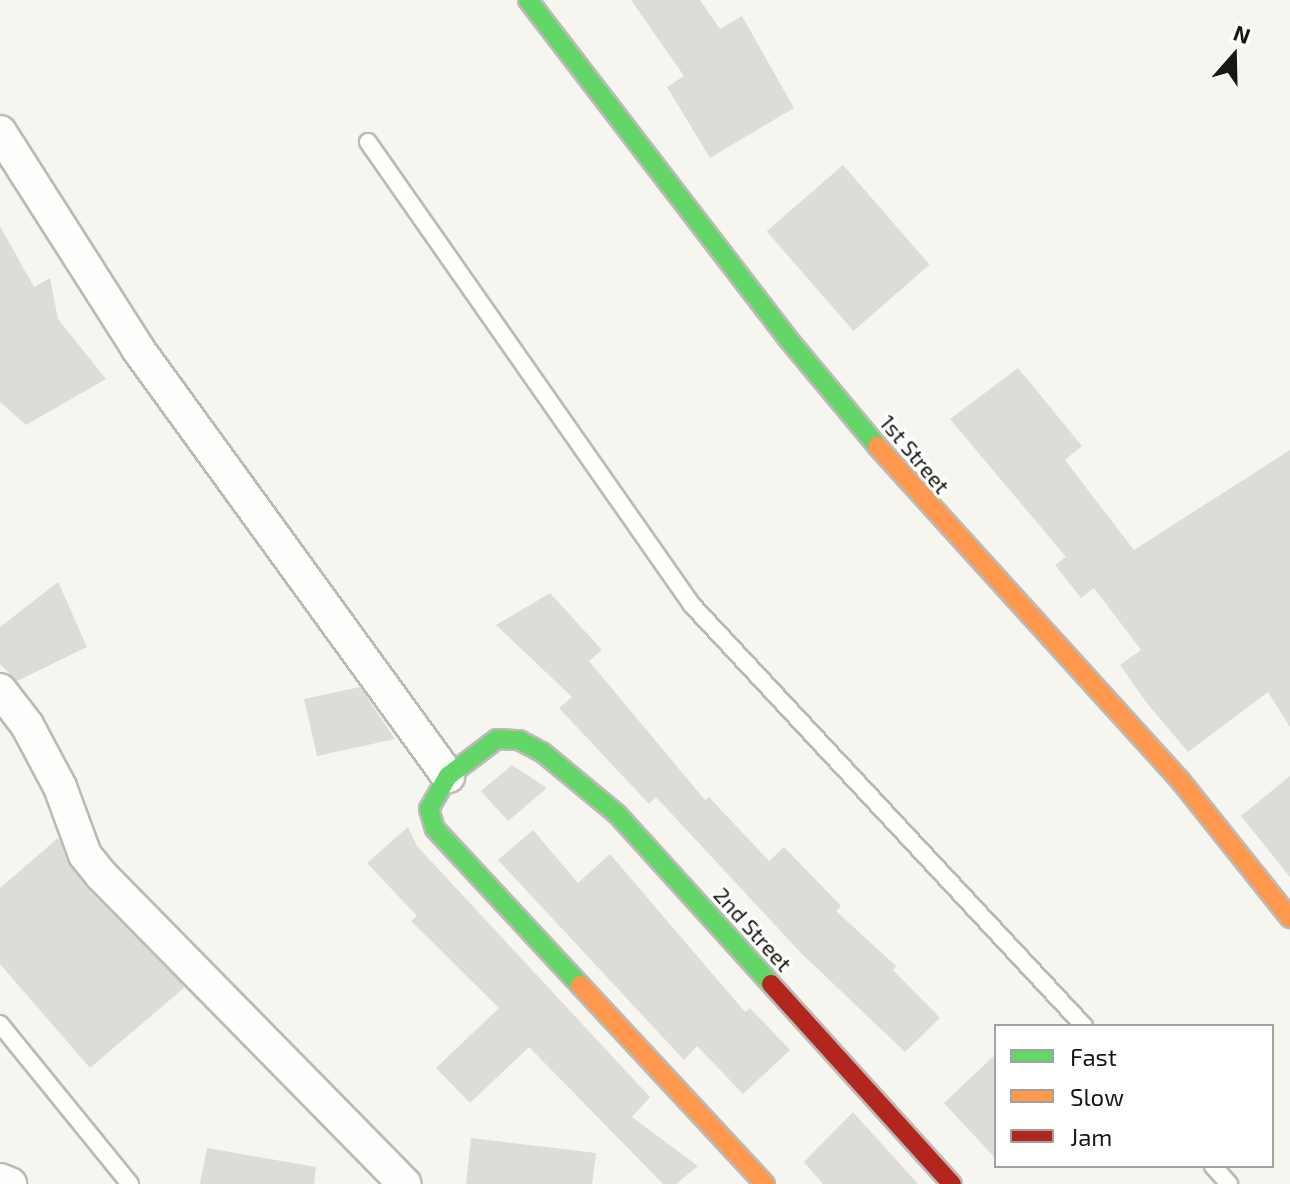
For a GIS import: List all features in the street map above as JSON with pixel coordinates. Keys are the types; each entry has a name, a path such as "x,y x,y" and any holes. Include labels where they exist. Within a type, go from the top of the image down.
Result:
{"street":[{"name":"1st Street","path":"528,0 788,339 924,503 1179,779 1290,918"},
{"path":"0,132 138,349 448,776 429,809 435,829 765,1184"},
{"path":"0,690 27,725 60,787 85,855 101,875 405,1184"},
{"name":"2nd Street","path":"448,776 497,739 519,740 542,752 617,814 952,1184"},
{"path":"0,1180 10,1184"}],"lane":[{"path":"368,142 692,605 1082,1024"},
{"path":"0,1024 130,1184"},
{"path":"1215,1168 1229,1184"}],"building":[{"path":"631,0 700,0 720,29 742,16 794,108 710,158 667,87 684,76"},
{"path":"843,165 930,265 853,331 767,231"},
{"path":"0,226 34,287 50,278 58,319 106,379 26,425 0,402"},
{"path":"1018,368 1082,446 1065,460 1134,550 1290,450 1290,727 1268,692 1188,752 1146,702 1120,665 1141,650 1094,588 1081,598 1055,565 1066,557 950,419"},
{"path":"58,582 87,647 17,681 0,664 0,627"},
{"path":"550,593 602,650 589,661 705,800 709,797 769,861 784,847 841,906 836,911 896,966 893,970 940,1018 905,1052 800,952 656,797 649,804 559,708 572,697 496,625"},
{"path":"360,687 395,739 317,756 304,699"},
{"path":"512,765 547,788 508,821 481,791"},
{"path":"1290,776 1290,877 1241,816"},
{"path":"408,827 417,846 650,1097 632,1117 698,1166 676,1184 663,1184 529,1047 470,1103 436,1068 499,1008 411,921 417,916 367,863"},
{"path":"533,830 578,883 610,854 745,1012 750,1008 790,1050 743,1094 697,1046 684,1060 498,860"},
{"path":"58,838 86,887 185,987 90,1068 0,964 0,888"},
{"path":"994,1056 994,1157 944,1103"},
{"path":"853,1112 918,1184 823,1184 804,1162"},
{"path":"471,1138 596,1153 592,1184 466,1184"},
{"path":"207,1148 316,1167 314,1184 200,1184"}],"traffic: fast":[{"path":"528,0 788,339 877,446"},
{"path":"580,985 435,829 429,809 448,776 497,739 519,740 542,752 617,814 771,984"}],"traffic: slow":[{"path":"877,446 1179,779 1290,918"},
{"path":"580,985 765,1184"}],"traffic: jam":[{"path":"771,984 952,1184"}]}
